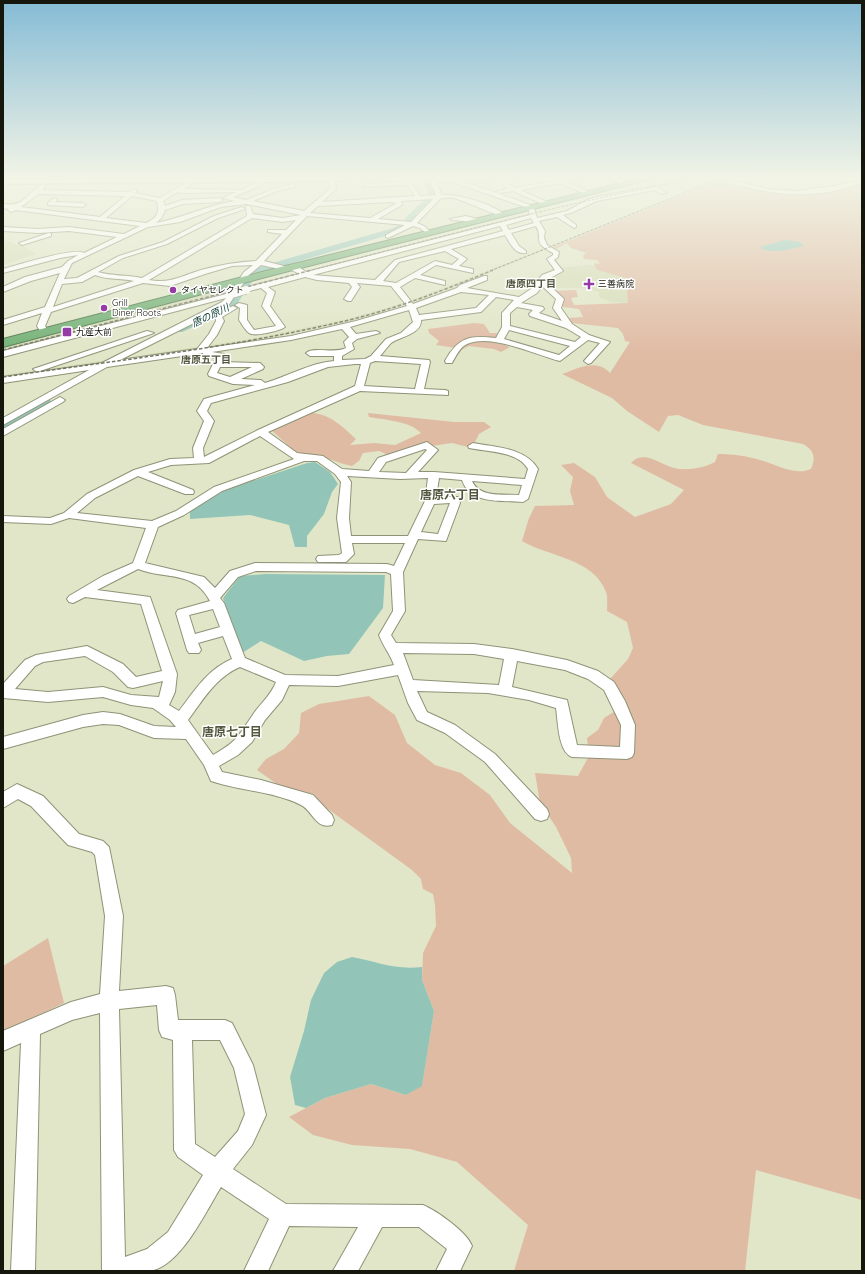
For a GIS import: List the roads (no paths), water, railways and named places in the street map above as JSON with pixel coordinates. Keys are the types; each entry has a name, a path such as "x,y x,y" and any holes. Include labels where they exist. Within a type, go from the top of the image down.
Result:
{"highway":[{"path":"5,343 45,332 246,285 269,269 286,267 418,236"}],"street":[{"path":"32,248 22,243 44,236"},
{"path":"45,332 41,326 64,271 70,262 122,236"},
{"path":"137,236 141,237"},
{"path":"3,290 28,279 64,271 78,278 121,257 179,236"},
{"path":"3,422 101,366 169,334 218,316 239,305 245,299 248,272 257,266 258,263 284,236"},
{"path":"3,354 232,294 246,285 262,286 441,236"},
{"path":"377,283 397,261 490,236"},
{"path":"510,236 516,247 524,252"},
{"path":"499,341 506,327 506,313 517,301 534,291 545,277 559,271 550,259 556,256 556,252 544,246 541,236"},
{"path":"3,323 142,281 216,237"},
{"path":"155,239 169,241"},
{"path":"107,244 142,250"},
{"path":"445,248 464,259 453,267"},
{"path":"3,271 40,258 89,253 121,257"},
{"path":"70,262 100,267"},
{"path":"60,282 79,280 94,273 170,284 202,272 232,264 258,263 269,269"},
{"path":"396,286 435,263 470,271"},
{"path":"286,267 305,275 351,281 394,284 412,307 417,318 417,323 409,332 389,341 370,360 360,388"},
{"path":"124,270 152,275"},
{"path":"415,276 442,282"},
{"path":"460,290 463,286 484,278"},
{"path":"348,299 356,287 351,281"},
{"path":"542,281 560,299 557,308 569,326"},
{"path":"3,433 169,334 224,304 246,285"},
{"path":"239,305 244,307 243,320 252,332 260,332 281,327 266,306 271,292 262,286"},
{"path":"3,380 291,338 344,326 412,307 460,290 477,291 494,295 540,309 533,314 569,326 586,337 606,342"},
{"path":"417,318 478,310 494,295"},
{"path":"199,352 213,335 220,320 218,316"},
{"path":"344,326 354,337"},
{"path":"506,327 576,345"},
{"path":"3,373 38,369 159,330 169,334"},
{"path":"205,461 199,458 198,448 209,422 202,411 207,402 266,386 339,358 350,349 348,342 354,337 376,333"},
{"path":"588,361 612,334"},
{"path":"449,361 457,348 464,342 487,339 560,358 586,337"},
{"path":"199,352 221,356 212,374 230,380 261,383 266,386"},
{"path":"310,353 339,358 426,362 419,392"},
{"path":"217,364 257,365 260,367 230,380"},
{"path":"68,516 91,496 138,472 170,462 205,461 261,432 360,388 445,393"},
{"path":"261,432 293,455 302,458 319,458 339,472 346,482 347,489 343,518 348,554 342,559 308,559"},
{"path":"375,474 374,471 382,460 427,445 433,450 409,476"},
{"path":"466,478 469,487 474,492 523,498 527,482 533,469 532,464 527,460 501,451 473,446"},
{"path":"3,519 51,521 68,516 153,525 180,513 218,489 296,462 302,458"},
{"path":"138,472 189,492"},
{"path":"339,472 409,476 434,475 527,482"},
{"path":"434,475 430,501 397,572 399,611 385,635 402,669 422,716 450,729 490,758 541,814"},
{"path":"345,539 442,538 455,502 454,499 430,501"},
{"path":"138,566 153,525"},
{"path":"160,706 168,698 170,674 146,600 78,596 107,579 138,566 152,571 202,580 216,599 240,661 284,680 338,681 402,669"},
{"path":"227,630 194,645 182,612 216,599 234,574 255,567 387,568 397,572"},
{"path":"392,648 474,649 512,654 567,665 593,675 609,686 618,701 628,725 627,753 572,751 570,749 562,704 529,694 505,690 408,685"},
{"path":"3,693 30,663 42,658 87,651 118,668 132,683 170,674"},
{"path":"505,690 512,654"},
{"path":"179,721 213,677 224,668 240,661"},
{"path":"211,763 233,751 247,738 260,716 277,696 284,680"},
{"path":"3,693 48,697 103,692 131,700 156,703 179,721 190,733 211,763 216,778 262,786 307,800 326,820"},
{"path":"3,743 83,721 103,718 120,720 154,732 190,733"},
{"path":"3,801 17,791 37,801 59,826 74,840 97,846 103,852 114,916 109,1002 114,1271"},
{"path":"3,1041 71,1011 109,1002 166,994 169,1030 225,1030 245,1072 256,1115 245,1138 218,1171 176,1240 154,1258 120,1271"},
{"path":"23,1271 31,1028"},
{"path":"182,1030 186,1150 283,1215 423,1216 461,1246 448,1271"},
{"path":"256,1271 283,1215"},
{"path":"345,1271 376,1216"}],"water":[{"path":"785,240 800,242 804,246 775,251 764,250 760,247"},
{"path":"315,462 330,472 338,484 332,492 324,514 307,536 307,547 295,547 289,525 250,515 190,519 190,511 222,491 307,463"},
{"path":"265,574 385,575 383,608 349,654 327,656 304,661 261,641 242,653 223,598 240,576"},
{"path":"352,957 394,966 412,968 422,967 422,980 434,1011 422,1086 406,1095 371,1084 325,1098 306,1108 295,1105 290,1077 304,1031 311,1000 324,973 337,962"}],"waterway":[{"name":"唐の原川","path":"178,330 231,306 252,273 255,271 281,262 374,236"},
{"name":"唐の原川","path":"3,426 45,401"}],"railway":[{"path":"308,271 440,236"},
{"path":"490,271 576,236"},
{"path":"3,350 312,270"},
{"path":"3,377 178,352 310,329 389,309 441,291 493,270"}],"place":[{"name":"三善病院","path":"589,284"},
{"name":"タイヤセレクト","path":"173,290"},
{"name":"Grill Diner Roots","path":"104,308"},
{"name":"九産大前","path":"67,332"}],"district":[{"name":"唐原四丁目","path":"531,283"},
{"name":"唐原五丁目","path":"206,359"},
{"name":"唐原六丁目","path":"450,495"},
{"name":"唐原七丁目","path":"232,732"}]}
